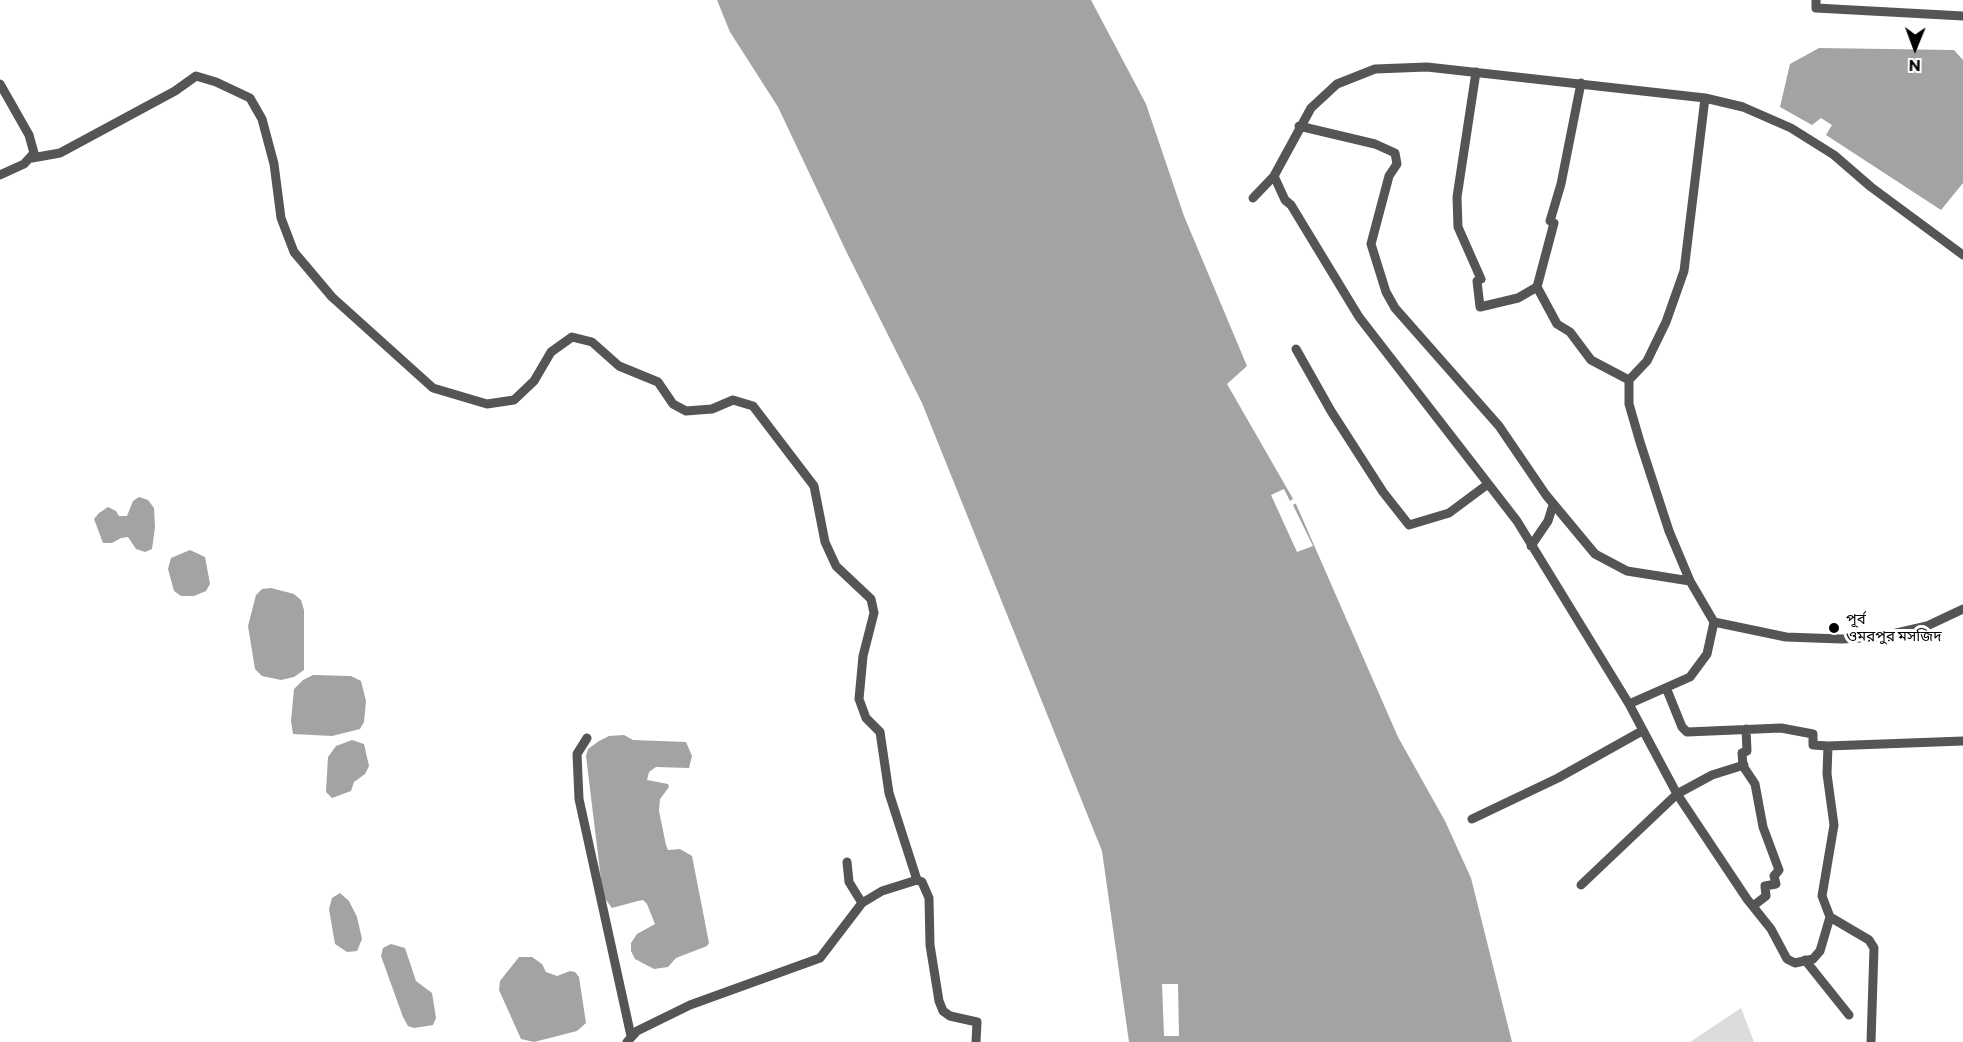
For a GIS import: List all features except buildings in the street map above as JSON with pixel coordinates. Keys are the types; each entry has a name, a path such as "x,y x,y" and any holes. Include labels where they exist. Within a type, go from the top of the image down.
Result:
{"street":[{"path":"1816,0 1816,8 1963,16"},
{"path":"1253,198 1274,176 1299,126 1311,108 1337,84 1375,69 1426,67 1705,98 1743,107 1791,128 1834,155 1871,187 1963,255"},
{"path":"1476,72 1457,197 1458,227 1481,279 1477,280 1480,307 1518,298 1538,287"},
{"path":"0,176 32,158 60,153 175,92 196,76 216,82 250,98 262,119 274,164 280,218 294,252 332,297 434,388 487,404 514,400 534,381 551,352 572,337 592,342 619,366 658,382 673,404 686,411 712,410 733,400 753,406 814,486 825,542 836,566 871,599 874,613 863,656 859,699 867,718 880,732 889,793 917,880"},
{"path":"1581,83 1561,184 1550,221 1554,223 1538,287 1557,324 1570,332 1591,360 1629,380"},
{"path":"0,84 29,135 34,147 32,158"},
{"path":"1629,704 1667,690 1690,677 1707,654 1714,622 1690,580 1669,531 1629,404 1629,380 1647,361 1684,271 1705,98"},
{"path":"1299,126 1375,144 1395,153 1397,164 1389,176 1371,244 1386,292 1405,321 1457,375 1499,426 1553,505 1595,554 1627,571 1690,580"},
{"path":"1274,176 1285,200 1291,205 1359,317 1517,521 1629,704 1677,794 1771,929 1787,959 1795,963 1813,959 1820,951 1830,916"},
{"path":"1296,349 1331,411 1383,492 1409,525 1449,513 1488,484"},
{"path":"1532,546 1548,521 1553,505"},
{"path":"1714,622 1786,636 1841,639 1879,637 1927,626 1963,609"},
{"path":"1667,690 1682,727 1687,732 1781,728 1813,734 1813,745 1839,747 1963,741"},
{"path":"1746,729 1747,751 1742,753 1744,765 1755,784 1763,827 1779,870 1774,876 1776,884 1765,886 1766,896 1753,906"},
{"path":"1472,819 1558,778 1642,731"},
{"path":"587,738 577,754 579,799 629,1039 690,1005 820,958 862,903 882,891 917,880 922,882 928,898 930,945 939,1001 944,1011 950,1016 963,1021 977,1022 976,1042"},
{"path":"1828,746 1827,774 1834,825 1822,896 1830,916 1869,940 1874,948 1871,1042"},
{"path":"1581,885 1677,794 1712,775 1744,765"},
{"path":"847,862 849,882 862,903"},
{"path":"1805,960 1849,1015"}],"shaded area":[{"path":"717,0 1091,0 1146,104 1184,216 1247,366 1227,384 1296,504 1398,737 1445,821 1471,878 1512,1042 1129,1042 1102,851 922,403 847,253 778,107 730,32"},
{"path":"1819,48 1954,50 1963,60 1963,183 1941,210 1826,135 1832,125 1821,118 1812,125 1780,107 1790,64"},
{"path":"139,497 148,500 154,508 155,527 152,549 145,552 136,549 128,537 112,543 103,543 94,519 108,507 116,511 119,516 127,516 133,501"},
{"path":"190,550 205,557 210,584 206,591 194,596 181,596 174,591 168,569 171,558"},
{"path":"271,588 294,594 301,600 304,610 304,670 294,677 281,680 262,676 255,669 248,626 256,595 262,589"},
{"path":"313,675 351,676 361,681 366,701 364,722 360,729 332,736 293,734 291,721 294,689 303,680"},
{"path":"624,735 633,740 686,742 692,756 689,768 656,767 649,772 647,780 668,784 669,787 660,799 659,811 666,845 668,850 680,849 692,856 709,943 707,946 676,958 668,967 654,969 635,959 631,951 631,943 637,934 655,924 647,904 643,900 612,908 603,896 586,756 588,749 599,741 609,736"},
{"path":"352,740 364,744 369,766 365,774 354,782 351,791 332,798 326,792 328,757 336,746"},
{"path":"340,893 349,901 357,917 362,939 357,951 347,952 335,944 329,909 332,898"},
{"path":"391,944 405,948 416,981 432,993 436,1018 433,1025 414,1028 408,1026 403,1017 381,956 383,948"},
{"path":"519,957 532,957 542,964 546,972 557,976 570,971 575,972 579,977 586,1023 577,1031 534,1042 521,1039 499,990 500,981"},
{"path":"1741,1008 1754,1042 1690,1042"}],"pier":[{"path":"1284,489 1290,501 1296,497 1298,502 1293,505 1313,546 1297,552 1271,495"},
{"path":"1162,984 1178,984 1179,1036 1164,1036"}],"place":[{"name":"পূর্ব ওমরপুর মসজিদ","path":"1834,628"}]}
